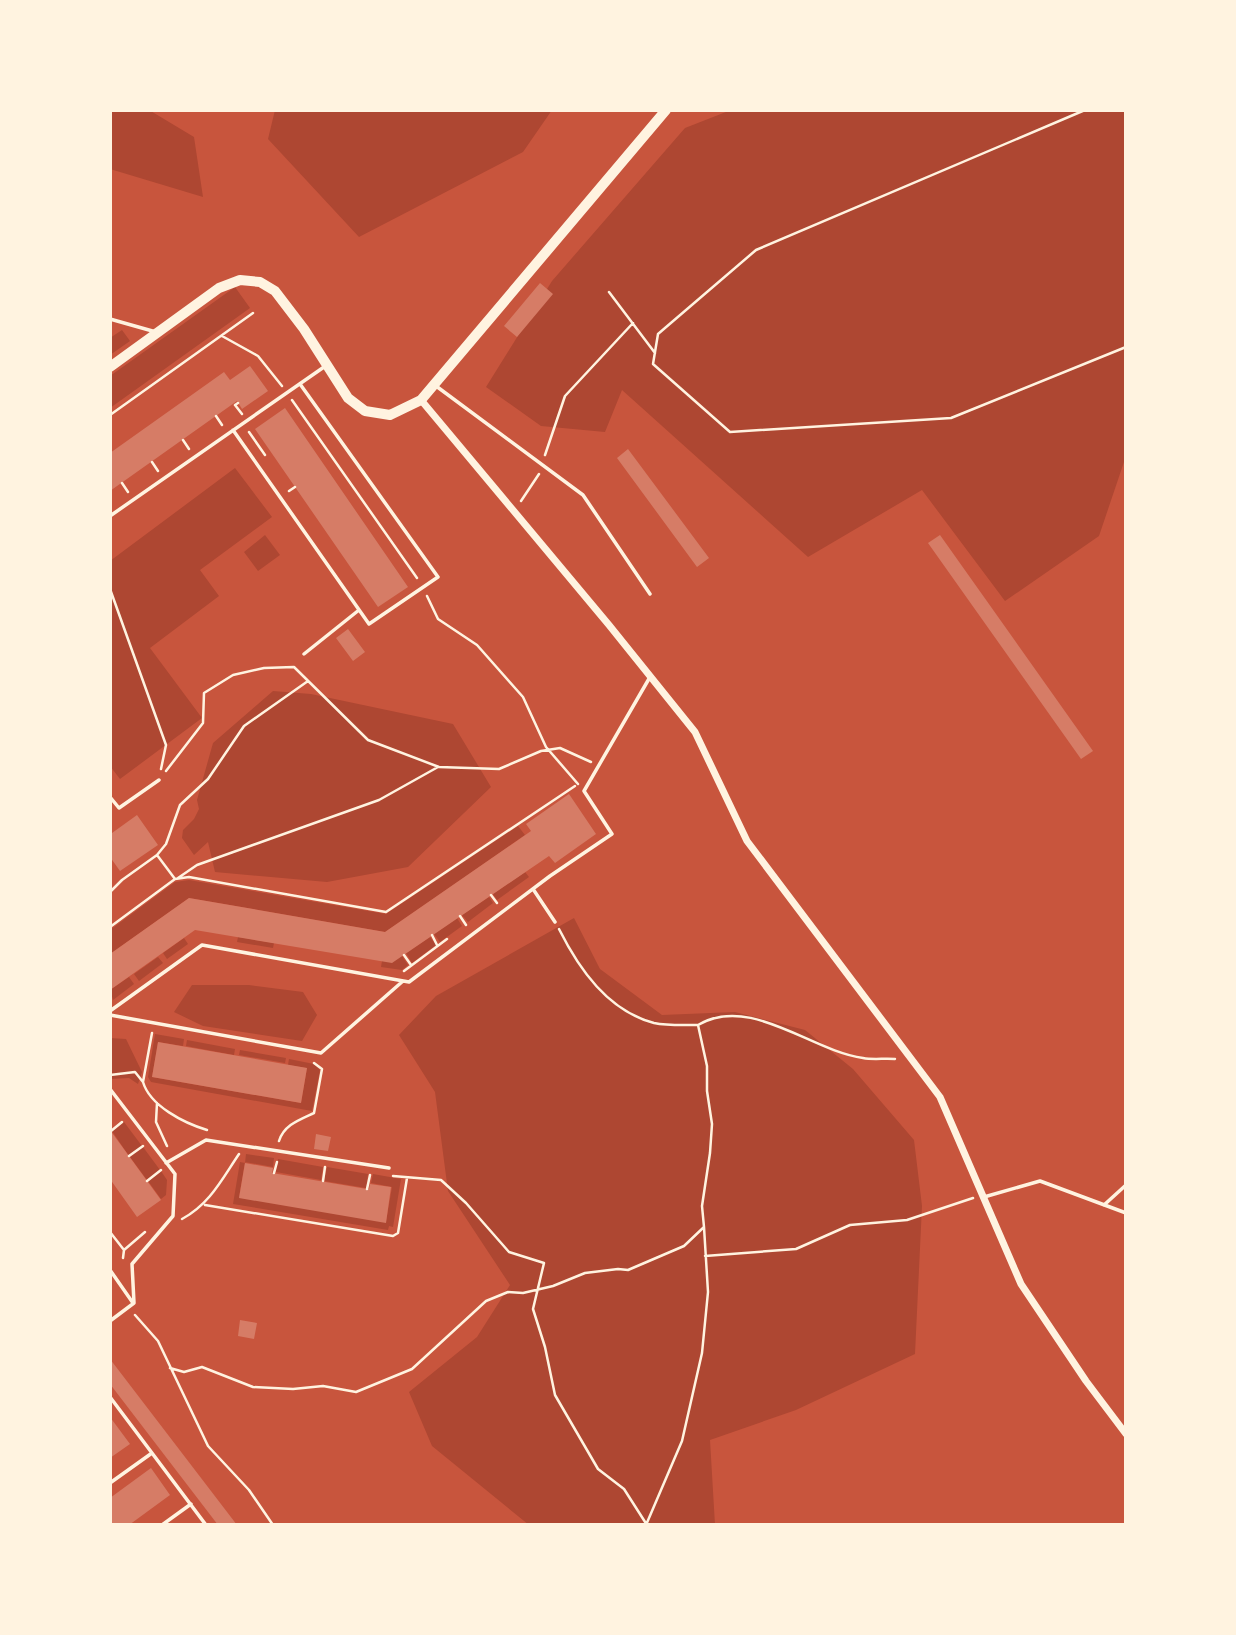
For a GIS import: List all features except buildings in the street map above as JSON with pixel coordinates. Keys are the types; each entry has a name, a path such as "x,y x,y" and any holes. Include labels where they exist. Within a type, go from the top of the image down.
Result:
{"main road":[{"path":"110,367 219,288 240,280 260,282 275,291 348,398 365,411 390,415 421,400 666,110"}],"street":[{"path":"421,400 695,732 747,841 940,1097 1021,1284 1086,1381 1126,1434"}],"lane":[{"path":"110,319 158,332"},
{"path":"110,516 327,365"},
{"path":"233,430 369,624 438,577 300,384"},
{"path":"434,385 583,495 650,594"},
{"path":"304,654 359,610"},
{"path":"110,1013 202,946 410,982 533,889 612,834 584,791 650,677"},
{"path":"110,797 119,808 159,780"},
{"path":"533,889 555,922"},
{"path":"110,1013 321,1053 403,981"},
{"path":"110,1089 175,1174 173,1216 132,1264 134,1303"},
{"path":"166,1163 206,1140 389,1168"},
{"path":"983,1195 1040,1181 1126,1213"},
{"path":"1104,1205 1126,1185"},
{"path":"110,1271 134,1303"},
{"path":"110,1321 134,1303"},
{"path":"110,1397 206,1525"},
{"path":"110,1406 115,1403"},
{"path":"110,1483 152,1453"},
{"path":"162,1525 191,1504"}],"path":[{"path":"1085,110 756,250 658,334 653,364 730,432 951,418 1126,347"},
{"path":"609,292 655,353"},
{"path":"110,415 253,313"},
{"path":"515,513 539,474 565,396 633,323"},
{"path":"222,336 258,356 423,587 438,619 477,645 523,697 548,750 584,791"},
{"path":"264,455 270,450"},
{"path":"289,491 295,487"},
{"path":"110,589 166,745 159,780"},
{"path":"159,780 203,723 204,694 233,675 264,668 294,667 368,740 439,767 499,769 560,748 599,766"},
{"path":"110,892 157,855 166,844 180,805 208,779 244,726 308,681"},
{"path":"110,927 197,865 379,800 439,767"},
{"path":"175,879 189,877 386,912 578,784"},
{"path":"157,855 175,879"},
{"path":"491,895 497,903 506,896"},
{"path":"460,916 466,925"},
{"path":"555,922 589,978 615,1004 654,1023 698,1026 709,1019 731,1014 774,1024 811,1041 862,1058 897,1059 906,1052"},
{"path":"432,935 438,946"},
{"path":"403,971 447,939"},
{"path":"404,955 411,965"},
{"path":"646,1524 682,1441 702,1353 708,1292 702,1206 712,1124 707,1091 707,1066 698,1026"},
{"path":"143,1082 152,1032"},
{"path":"274,1173 279,1137 290,1124 314,1113 321,1069 315,1063"},
{"path":"110,1075 135,1072 157,1103 201,1128"},
{"path":"157,1103 156,1122 173,1159"},
{"path":"111,1131 124,1121"},
{"path":"129,1156 143,1146 149,1154"},
{"path":"168,1221 183,1218 203,1205 217,1189 240,1152"},
{"path":"147,1181 161,1170 155,1162"},
{"path":"323,1181 326,1166"},
{"path":"367,1189 370,1173"},
{"path":"397,1177 441,1180 467,1203 509,1252 544,1263 533,1309 545,1347 555,1395 598,1469 624,1489 646,1524"},
{"path":"203,1205 393,1236 398,1233 407,1178"},
{"path":"705,1256 796,1249 850,1225 906,1220 983,1195"},
{"path":"170,1368 184,1372 202,1367 253,1387 293,1389 323,1386 356,1392 412,1369 486,1301 508,1292 537,1290 584,1273 628,1270 684,1246 704,1227"},
{"path":"110,1232 124,1250 149,1228"},
{"path":"128,1307 158,1341 208,1446 249,1490 273,1525"}],"shaded area":[{"path":"110,110 149,110 194,137 203,197 110,169"},
{"path":"275,110 552,110 523,152 359,237 268,139"},
{"path":"731,110 1126,110 1126,456 1099,536 1005,601 922,490 808,557 622,390 605,432 541,426 486,387 552,281 685,128"},
{"path":"235,287 250,308 110,408 110,376"},
{"path":"122,330 130,341 110,355 110,338"},
{"path":"235,468 272,517 200,570 219,596 150,648 202,718 120,779 110,766 110,561"},
{"path":"265,535 280,555 258,571 244,552"},
{"path":"273,691 311,694 453,724 491,787 408,867 327,882 215,872 208,842 194,855 182,838 183,830 199,809 197,800 213,743"},
{"path":"518,826 525,835 385,932 189,898 110,954 110,930 175,882 189,880 386,914"},
{"path":"525,872 529,877 497,900 493,894"},
{"path":"489,897 493,903 468,922 462,915"},
{"path":"457,918 462,926 440,942 434,934"},
{"path":"574,918 600,969 662,1015 735,1012 805,1030 853,1069 914,1140 922,1206 915,1354 796,1410 710,1440 715,1525 529,1525 432,1446 409,1392 477,1337 510,1285 448,1191 435,1092 399,1035 436,996"},
{"path":"238,937 274,943 273,948 237,942"},
{"path":"430,937 436,945 412,963 406,953"},
{"path":"184,938 188,944 167,959 163,953"},
{"path":"402,956 408,965 402,970 381,967 382,961"},
{"path":"158,957 163,963 139,981 134,974"},
{"path":"129,977 134,984 113,1000 110,990"},
{"path":"192,985 249,985 303,992 317,1015 302,1041 203,1026 174,1012"},
{"path":"155,1034 184,1039 183,1046 158,1042 152,1077 301,1103 307,1068 288,1065 289,1059 314,1064 320,1070 312,1111 151,1082 148,1077"},
{"path":"110,1038 126,1039 142,1072 138,1084 129,1078 110,1079"},
{"path":"187,1040 235,1049 234,1055 186,1046"},
{"path":"240,1050 286,1058 285,1063 239,1055"},
{"path":"124,1122 142,1146 129,1156 112,1131"},
{"path":"143,1147 160,1170 147,1180 130,1157"},
{"path":"246,1154 274,1158 273,1167 245,1162"},
{"path":"278,1159 323,1167 321,1180 276,1172"},
{"path":"240,1162 245,1163 239,1197 386,1222 392,1187 371,1183 373,1174 401,1179 393,1227 389,1226 388,1230 233,1204"},
{"path":"327,1167 368,1174 366,1188 324,1181"},
{"path":"161,1171 167,1180 166,1195 161,1199 148,1181"}]}
